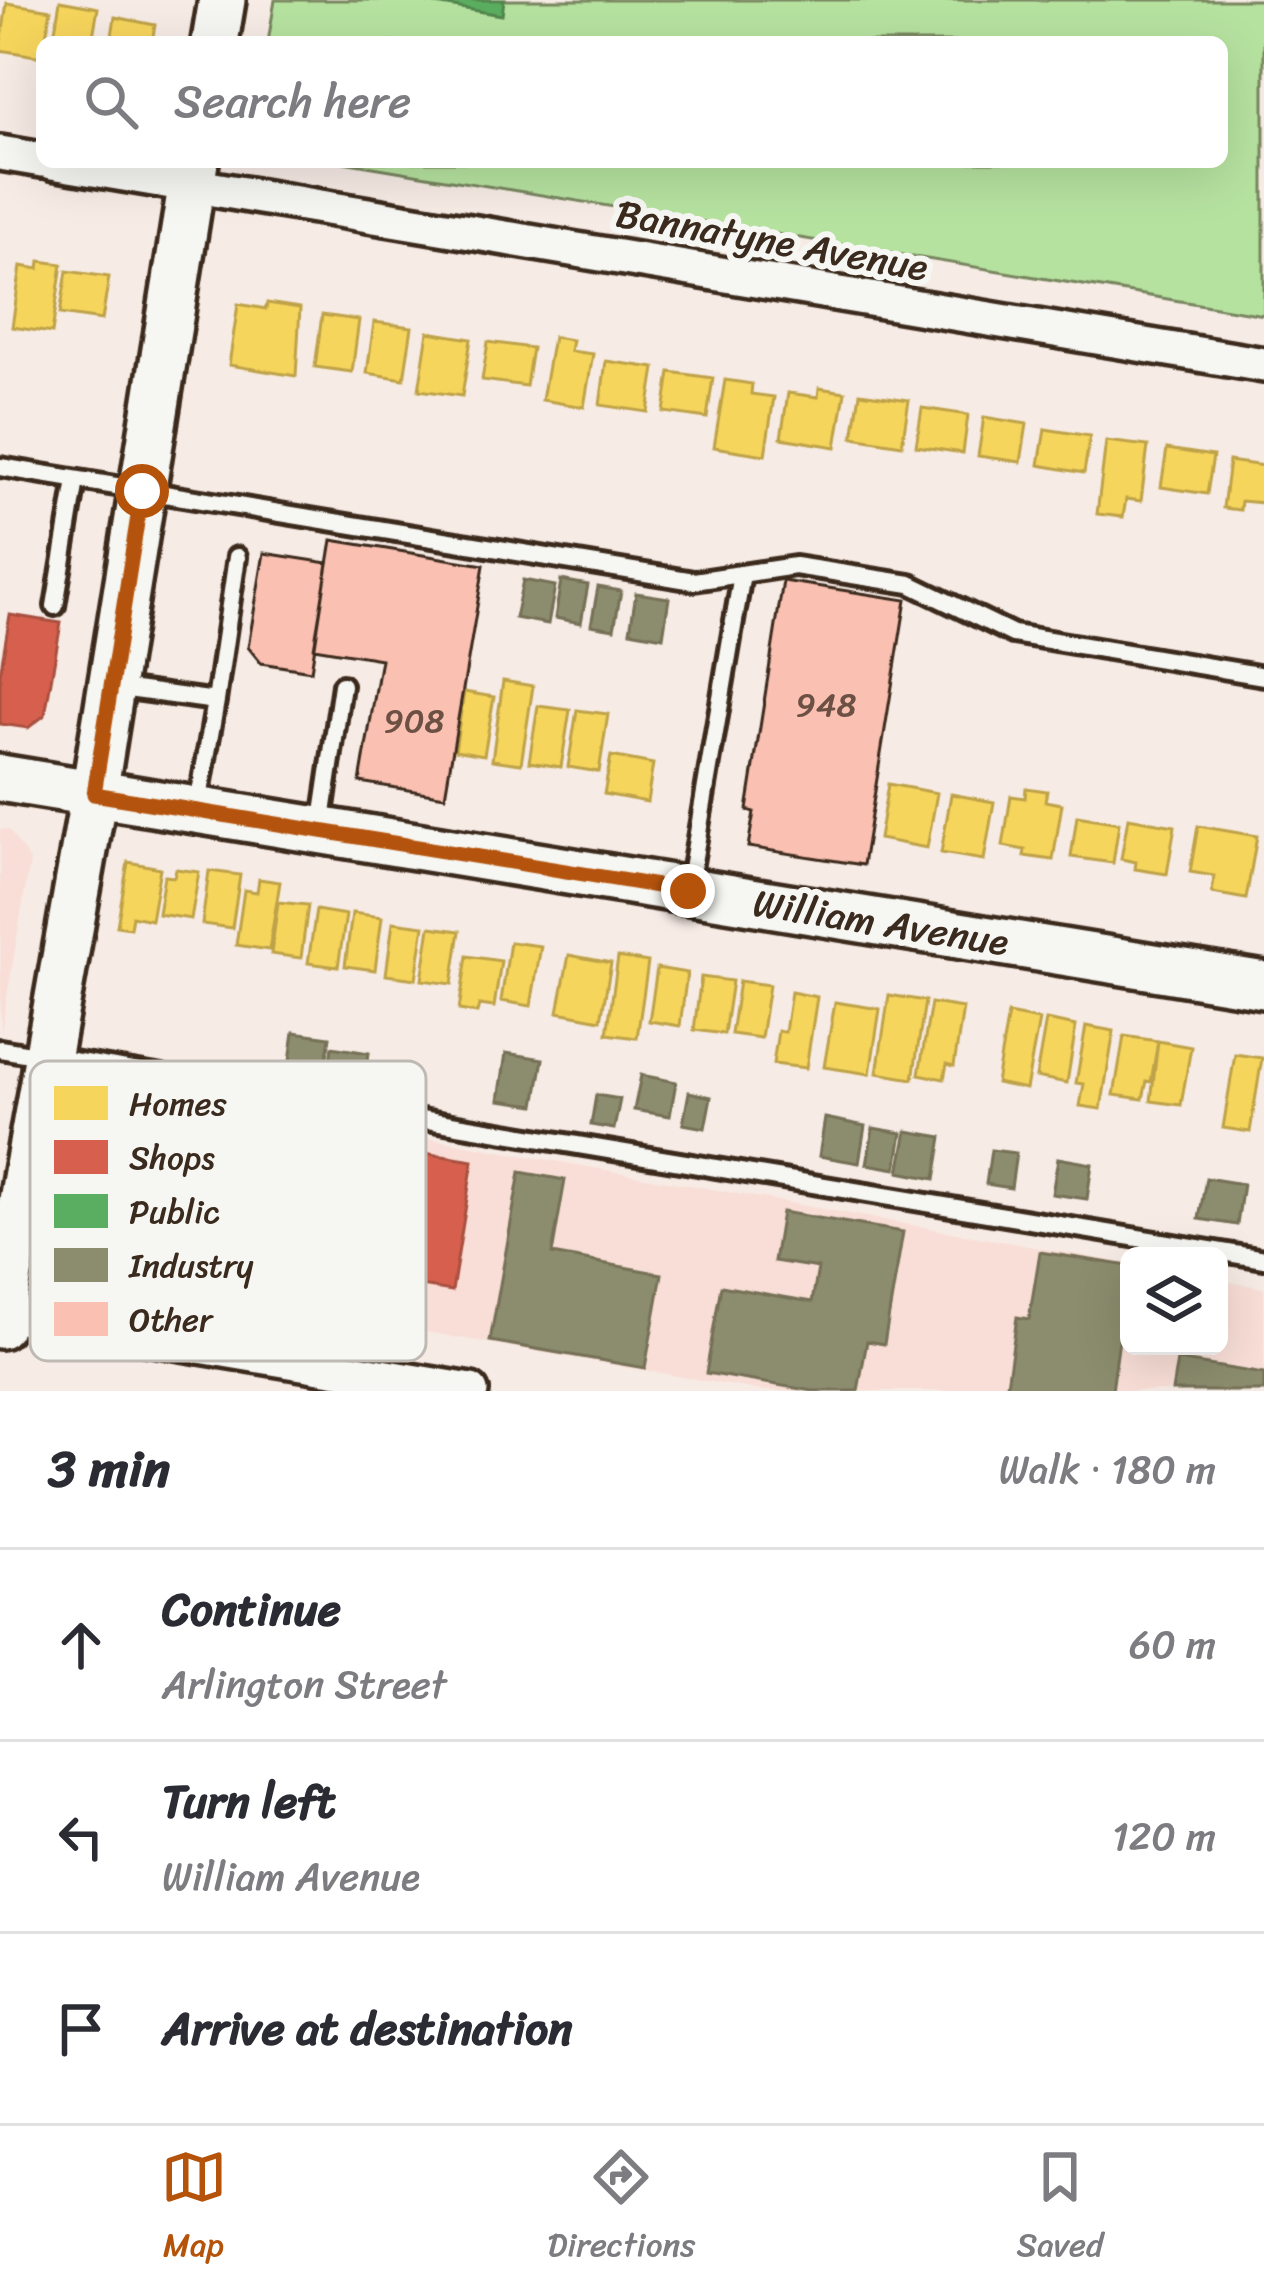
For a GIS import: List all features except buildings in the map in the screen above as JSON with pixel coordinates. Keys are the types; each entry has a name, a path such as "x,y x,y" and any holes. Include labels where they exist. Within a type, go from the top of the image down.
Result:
{"main road":[{"path":"216,36 222,0"},
{"path":"47,1061 193,174"},
{"name":"William Avenue","path":"0,778 1264,985"},
{"path":"1,1319 9,1222 30,1133"}],"street":[{"path":"0,153 36,159"},
{"name":"Bannatyne Avenue","path":"122,168 193,174 1264,365"},
{"path":"275,1361 471,1391"}],"lane":[{"path":"0,467 694,581 795,566 910,584 1013,634 1264,676"},
{"path":"56,606 76,480"},
{"path":"197,811 238,557"},
{"path":"688,891 742,574"},
{"path":"320,831 342,685"},
{"path":"111,686 216,701"},
{"path":"0,1049 72,1061"},
{"path":"426,1120 1264,1259"}],"shaded area":[{"path":"0,829 9,830 30,861 1,1032"},
{"path":"426,1138 1120,1262 1120,1355 1228,1355 1228,1282 1264,1288 1264,1391 763,1391 426,1332"}],"green space":[{"path":"275,0 1264,0 1264,315 379,168 1228,168 1228,36 269,36"}],"route":[{"path":"142,491 94,794 688,891"}]}
